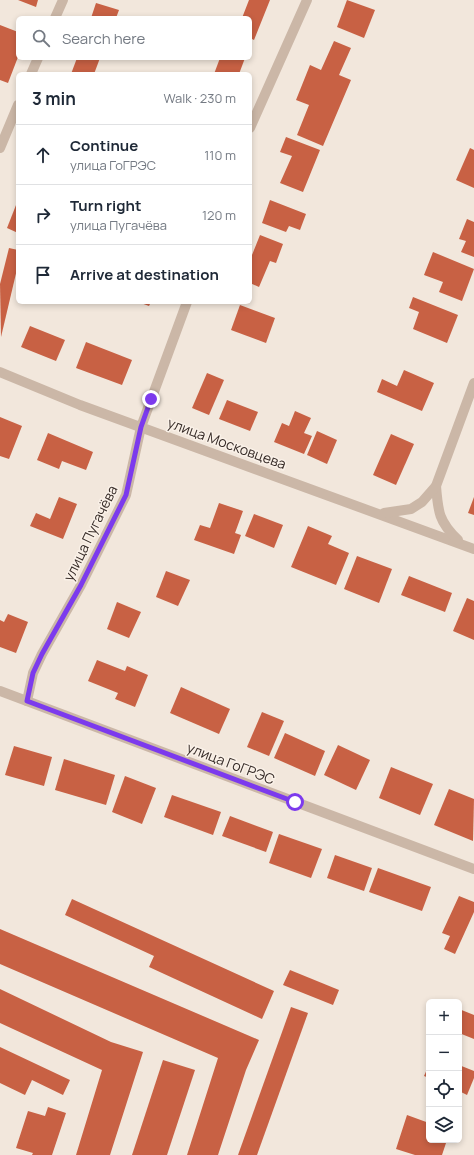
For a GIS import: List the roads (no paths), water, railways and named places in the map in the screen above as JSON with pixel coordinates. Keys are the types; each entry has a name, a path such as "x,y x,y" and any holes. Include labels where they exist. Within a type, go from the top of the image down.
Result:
{"street":[{"path":"56,16 63,0"},
{"path":"252,124 307,0"},
{"path":"32,72 37,60"},
{"path":"0,148 16,110"},
{"name":"улица Пугачёва","path":"27,701 36,667 81,585 126,495 141,427 186,304"},
{"name":"улица Московцева","path":"0,372 141,427 474,549"},
{"path":"460,543 445,528 442,522 438,511 436,486 474,383"},
{"name":"улица Московцева","path":"378,513 397,512 411,509 422,502 436,486"},
{"name":"улица ГоГРЭС","path":"0,691 474,869"}]}
